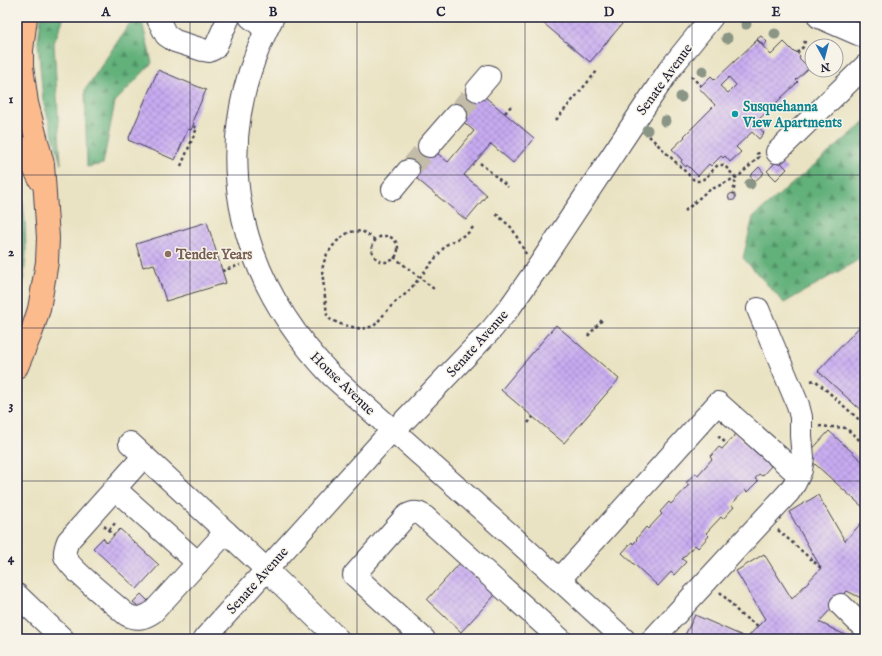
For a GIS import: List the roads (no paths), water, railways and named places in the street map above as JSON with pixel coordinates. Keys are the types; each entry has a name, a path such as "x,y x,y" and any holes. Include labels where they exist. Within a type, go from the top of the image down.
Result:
{"main road":[{"path":"17,367 32,331 39,309 44,286 48,238 43,164 27,103 23,80 22,50 26,17"},
{"path":"17,146 32,164 40,178 45,195"}],"street":[{"path":"157,17 166,35 175,41 209,51 215,48 229,17"},
{"path":"250,17 259,24 269,25"},
{"name":"Senate Avenue","path":"204,639 385,438 492,329 510,307 669,70 712,17"},
{"path":"819,17 865,37"},
{"name":"House Avenue","path":"269,25 250,69 237,133 236,160 239,193 249,242 259,269 270,292 315,357 332,376 624,639"},
{"path":"769,151 865,66"},
{"path":"429,146 456,115"},
{"path":"393,189 408,171"},
{"path":"653,639 789,492 800,475 803,457 800,410 758,309"},
{"path":"559,580 718,402 800,475"},
{"path":"226,532 153,612 144,618 134,618 127,615 73,568 65,556 68,541 115,489 137,450 226,532 267,570 338,639"},
{"path":"115,489 198,563"},
{"path":"424,639 354,575 406,516 414,513 422,514 560,639"},
{"path":"17,595 62,639"},
{"path":"841,605 865,629"}],"tunnel":[{"path":"456,115 477,90"},
{"path":"408,171 429,146"}],"place":[{"name":"Susquehanna View Apartments","path":"735,114"},
{"name":"Tender Years","path":"168,254"}]}
